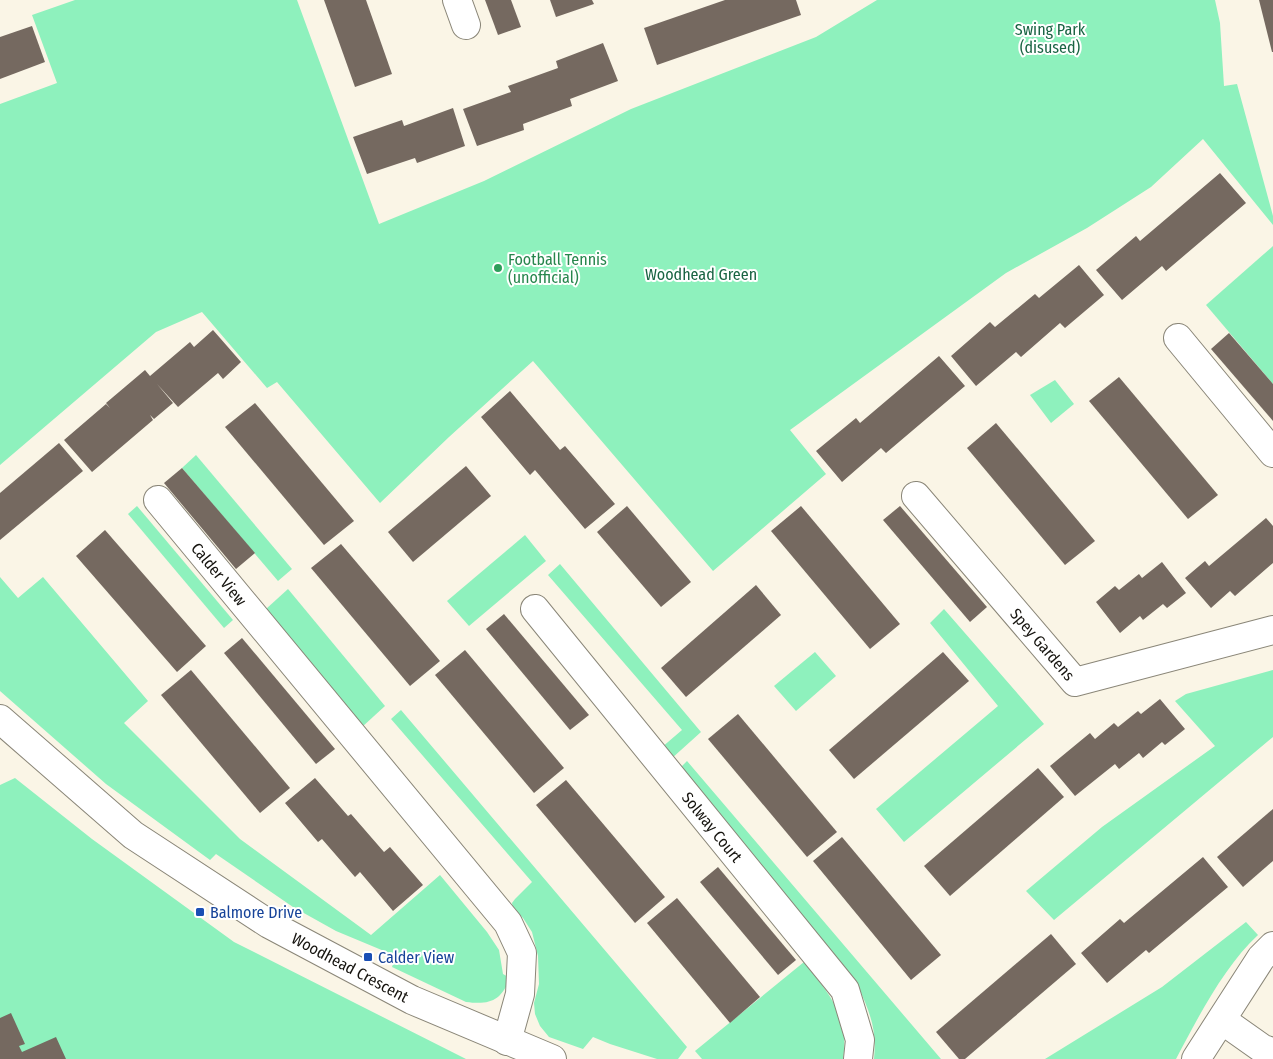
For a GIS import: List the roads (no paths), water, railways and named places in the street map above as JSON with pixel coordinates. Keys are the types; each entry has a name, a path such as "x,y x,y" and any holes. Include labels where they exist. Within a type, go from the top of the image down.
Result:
{"street":[{"path":"457,0 466,25"},
{"path":"1178,338 1273,453"},
{"name":"Spey Gardens","path":"916,496 1075,682 1273,630"},
{"name":"Calder View","path":"158,500 508,923 522,953 520,994 507,1041"},
{"name":"Solway Court","path":"535,609 846,990 860,1040 858,1059"},
{"name":"Woodhead Crescent","path":"2,726 133,835 269,924 412,1000 552,1059"},
{"path":"1196,1059 1261,958 1273,946"},
{"path":"1222,1020 1263,1048 1273,1052"}],"place":[{"name":"Football Tennis (unofficial)","path":"498,268"},
{"name":"Balmore Drive","path":"200,912"},
{"name":"Calder View","path":"368,957"}],"park label":[{"name":"Swing Park (disused)","path":"1050,38"},
{"name":"Woodhead Green","path":"701,274"}]}
